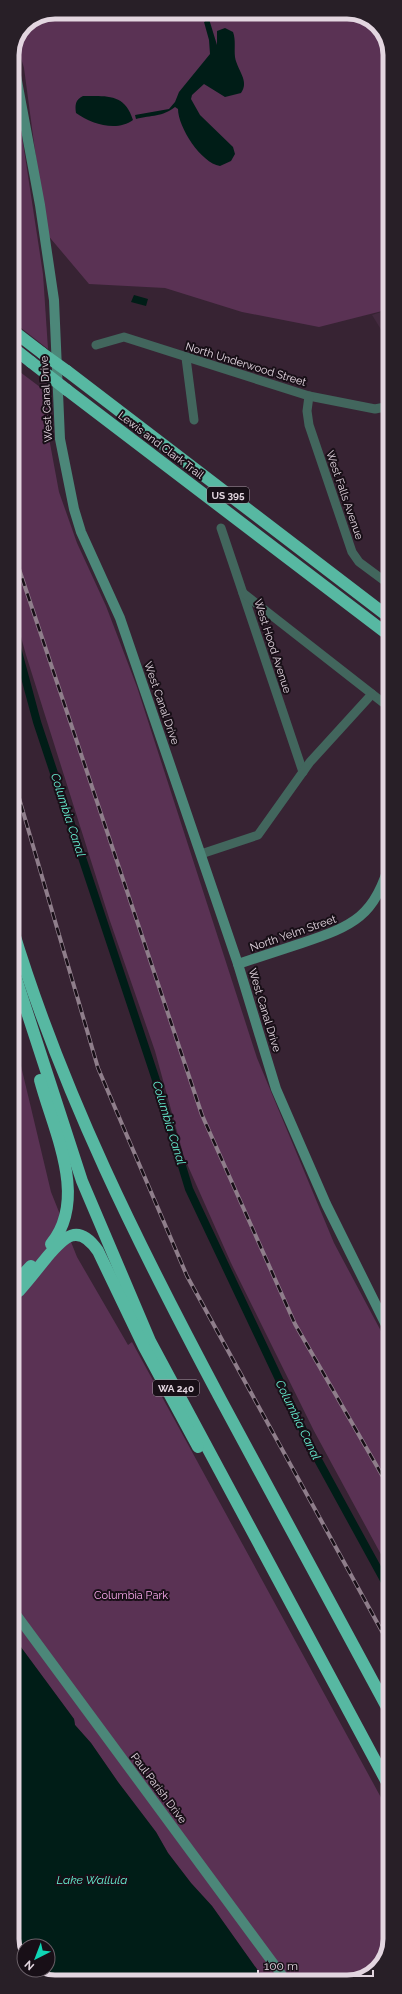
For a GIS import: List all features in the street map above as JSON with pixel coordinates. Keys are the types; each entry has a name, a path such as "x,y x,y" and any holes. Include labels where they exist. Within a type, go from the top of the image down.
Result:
{"highway":[{"name":"Lewis and Clark Trail","path":"19,335 383,613"},
{"name":"Lewis and Clark Trail","path":"19,353 383,631"},
{"name":"WA 240","path":"19,948 59,1060 101,1163 128,1221 189,1340 383,1700"},
{"name":"WA 240","path":"19,989 82,1181 150,1341 383,1775"},
{"path":"19,1283 57,1236 64,1222 69,1201 69,1185 64,1163 41,1082 24,1005"},
{"path":"19,1284 65,1238 73,1235 81,1236 93,1243 158,1374 201,1453 255,1536"}],"street":[{"name":"West Canal Drive","path":"19,92 40,205 54,300 60,439 68,486 81,532 120,618 238,964 276,1089 326,1204 383,1319"},
{"name":"North Underwood Street","path":"96,345 124,337 309,396 375,409 383,407"},
{"path":"186,358 194,420"},
{"name":"West Falls Avenue","path":"309,396 307,411 309,425 352,552 358,562 383,581"},
{"name":"West Hood Avenue","path":"221,528 303,772"},
{"path":"243,593 383,703"},
{"path":"201,854 258,835 303,772 372,694"},
{"name":"North Yelm Street","path":"238,964 329,934 354,922 372,904 383,886"},
{"name":"Paul Parish Drive","path":"19,1618 283,1975"}],"shaded area":[{"path":"383,311 383,333 372,315"}],"green space":[{"path":"349,19 361,22 371,28 379,39 383,51 383,311 319,327 242,312 165,288 89,284 46,233 24,68 19,52 25,35 35,25 41,22 48,20"},
{"path":"19,128 21,130 43,274 48,349 19,326"},
{"path":"19,371 48,393 49,438 59,492 77,543 106,606 137,687 257,1058 334,1243 383,1335 383,1558 314,1431 231,1263 184,1157 155,1051 110,921 19,630"},
{"name":"Columbia Park","path":"19,1057 51,1192 77,1257 128,1345 132,1342 383,1801 383,1939 380,1953 374,1963 365,1970 351,1975 261,1975 212,1906 191,1883 168,1853 156,1832 91,1743 75,1725 74,1719 19,1644"}],"water":[{"path":"209,19 217,45 217,31 225,28 233,32 236,62 244,80 241,93 225,97 204,84 192,95 191,99 200,115 233,147 235,154 231,161 220,166 205,158 198,151 186,134 178,109 175,107 166,113 157,115 136,119 135,115 169,109 175,102 179,92 210,54 209,40 204,22"},
{"path":"83,96 107,96 114,98 125,105 133,120 127,124 112,126 96,123 82,117 76,113 76,103 78,99"},
{"path":"134,295 148,299 146,306 131,302"},
{"name":"Lake Wallula","path":"19,1644 74,1719 75,1725 91,1743 156,1832 168,1853 191,1883 212,1906 261,1975 56,1975 56,1938 19,1938"}],"waterway":[{"path":"206,19 207,24"},
{"name":"Columbia Canal","path":"19,655 37,722 155,1077 189,1189 311,1447 383,1578"}],"railway":[{"path":"19,569 202,1115 295,1324 383,1477"},
{"path":"19,798 98,1068 187,1276 383,1633"}]}
